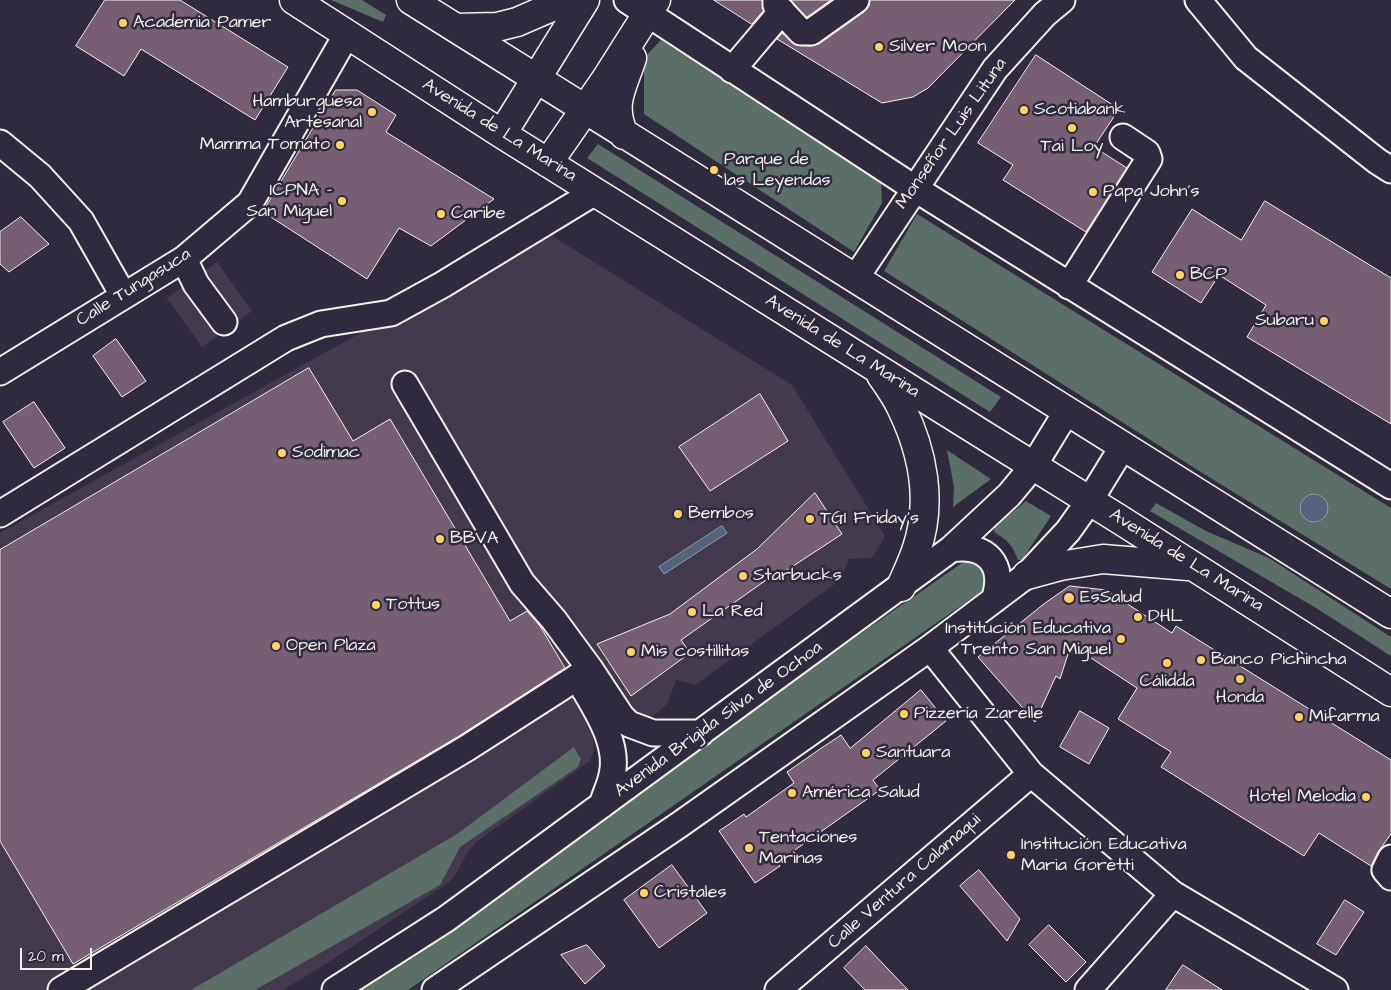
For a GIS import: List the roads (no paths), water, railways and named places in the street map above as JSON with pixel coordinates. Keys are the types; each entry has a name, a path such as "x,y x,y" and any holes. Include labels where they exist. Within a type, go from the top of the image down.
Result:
{"main road":[{"name":"Avenida de La Marina","path":"294,0 502,134 1090,500 1391,692"},
{"path":"411,0 1391,614"},
{"path":"456,28 497,28 536,15 568,0"},
{"path":"502,134 585,0"},
{"path":"548,162 606,80 643,5"},
{"path":"624,135 618,118 617,103 643,5"},
{"path":"876,367 901,405 918,447 924,481 924,516 916,550 901,587"},
{"path":"1027,575 1080,562 1103,559 1193,566"}],"street":[{"path":"732,70 779,6 801,32 811,32 856,0"},
{"name":"Monseñor Luis Lituna","path":"855,279 995,69 1045,14 1062,0"},
{"path":"1198,0 1246,58 1376,161 1391,170"},
{"path":"643,5 732,70 914,188 1391,486"},
{"name":"Calle Tungasuca","path":"0,372 184,259 250,203 347,34"},
{"path":"1069,286 1149,159 1147,153 1123,137"},
{"path":"0,143 40,176 81,221 124,295"},
{"path":"0,514 286,338 321,324 391,313 442,285 595,192"},
{"path":"184,259 196,284 224,322"},
{"path":"405,384 522,583 554,620 584,673 613,748 613,775 602,805"},
{"name":"Avenida Brigida Silva de Ochoa","path":"337,989 446,920 951,549 1009,495 1034,466 1067,410"},
{"path":"435,990 464,982 687,819 930,648 1027,575 1068,531 1090,500 1123,446"},
{"path":"951,549 966,546 979,550 990,559 998,572 999,586 994,600"},
{"path":"930,648 1031,774 1173,894 1335,990"},
{"path":"584,673 629,724 653,733 701,733"},
{"path":"61,990 467,748 584,673"},
{"name":"Calle Ventura Calamaqui","path":"778,990 1031,774"},
{"path":"1391,858 1385,870 1391,877"},
{"path":"1088,990 1173,894"}],"water":[{"path":"1314,494 1324,498 1328,508 1324,518 1314,522 1304,518 1300,508 1304,498"},
{"path":"722,526 727,533 664,574 659,567"}],"place":[{"name":"Academia Pamer","path":"123,23"},
{"name":"Silver Moon","path":"879,47"},
{"name":"Scotiabank","path":"1024,110"},
{"name":"Hamburguesa Artesanal","path":"372,112"},
{"name":"Tai Loy","path":"1072,128"},
{"name":"Mamma Tomato","path":"340,145"},
{"name":"Parque de las Leyendas","path":"714,170"},
{"name":"Papa John's","path":"1093,192"},
{"name":"ICPNA - San Miguel","path":"342,201"},
{"name":"Caribe","path":"441,214"},
{"name":"BCP","path":"1180,275"},
{"name":"Subaru","path":"1324,321"},
{"name":"Sodimac","path":"282,453"},
{"name":"Bembos","path":"678,514"},
{"name":"TGI Friday's","path":"810,519"},
{"name":"BBVA","path":"440,539"},
{"name":"Starbucks","path":"743,576"},
{"name":"EsSalud","path":"1069,598"},
{"name":"Tottus","path":"376,605"},
{"name":"La Red","path":"692,612"},
{"name":"DHL","path":"1138,617"},
{"name":"Institución Educativa Trento San Miguel","path":"1121,639"},
{"name":"Open Plaza","path":"276,646"},
{"name":"Mis costillitas","path":"631,652"},
{"name":"Banco Pichincha","path":"1201,660"},
{"name":"Cálidda","path":"1167,663"},
{"name":"Honda","path":"1240,679"},
{"name":"Pizzería Zarelle","path":"904,714"},
{"name":"Mifarma","path":"1299,717"},
{"name":"Santuara","path":"866,753"},
{"name":"América Salud","path":"792,793"},
{"name":"Hotel Melodia","path":"1366,797"},
{"name":"Tentaciones Marinas","path":"749,848"},
{"name":"Institución Educativa Maria Goretti","path":"1011,855"},
{"name":"Cristales","path":"644,893"}]}
